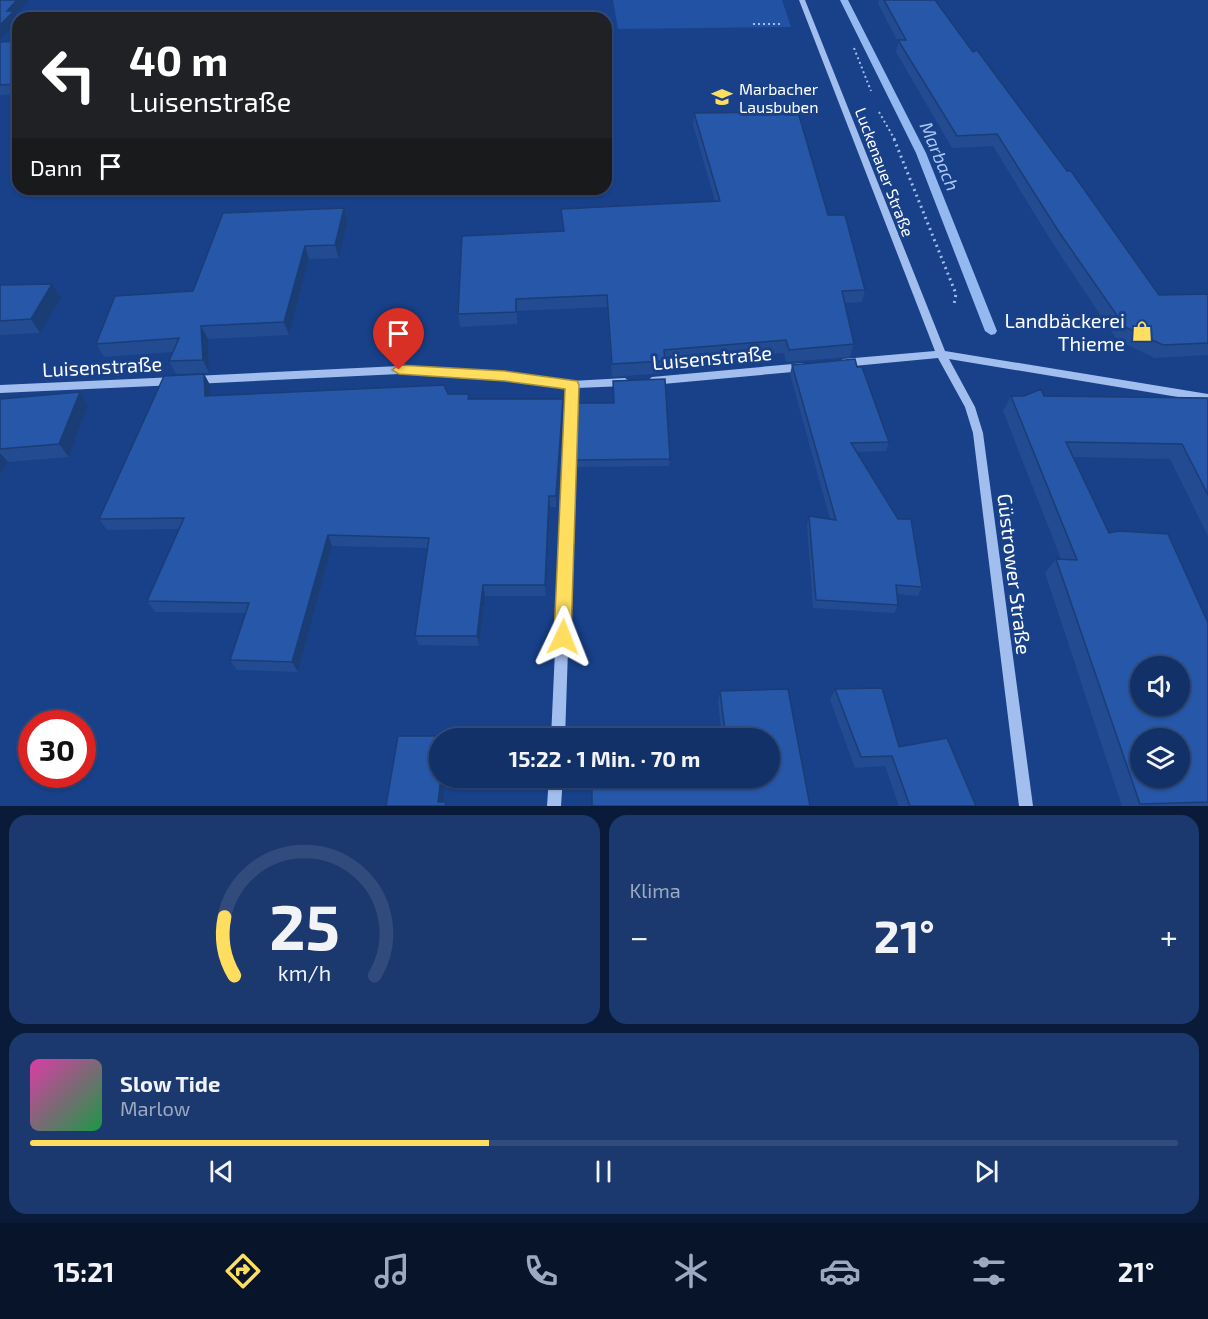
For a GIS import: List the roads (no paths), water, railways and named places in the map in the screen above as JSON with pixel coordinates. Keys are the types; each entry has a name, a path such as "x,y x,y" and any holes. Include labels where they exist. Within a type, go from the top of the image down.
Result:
{"street":[{"name":"Luckenauer Straße","path":"802,0 941,354"},
{"path":"836,364 941,354 1208,398"},
{"name":"Güstrower Straße","path":"941,354 963,393 978,433 1026,806"},
{"name":"Luisenstraße","path":"0,389 399,370 505,376 572,385 650,381 813,366"},
{"path":"558,728 572,385"},
{"path":"554,806 555,788"}],"waterway":[{"name":"Marbach","path":"844,0 921,153 991,331"}],"place":[{"name":"Marbacher Lausbuben","path":"722,97"},
{"name":"Landbäckerei Thieme","path":"1142,331"}]}
